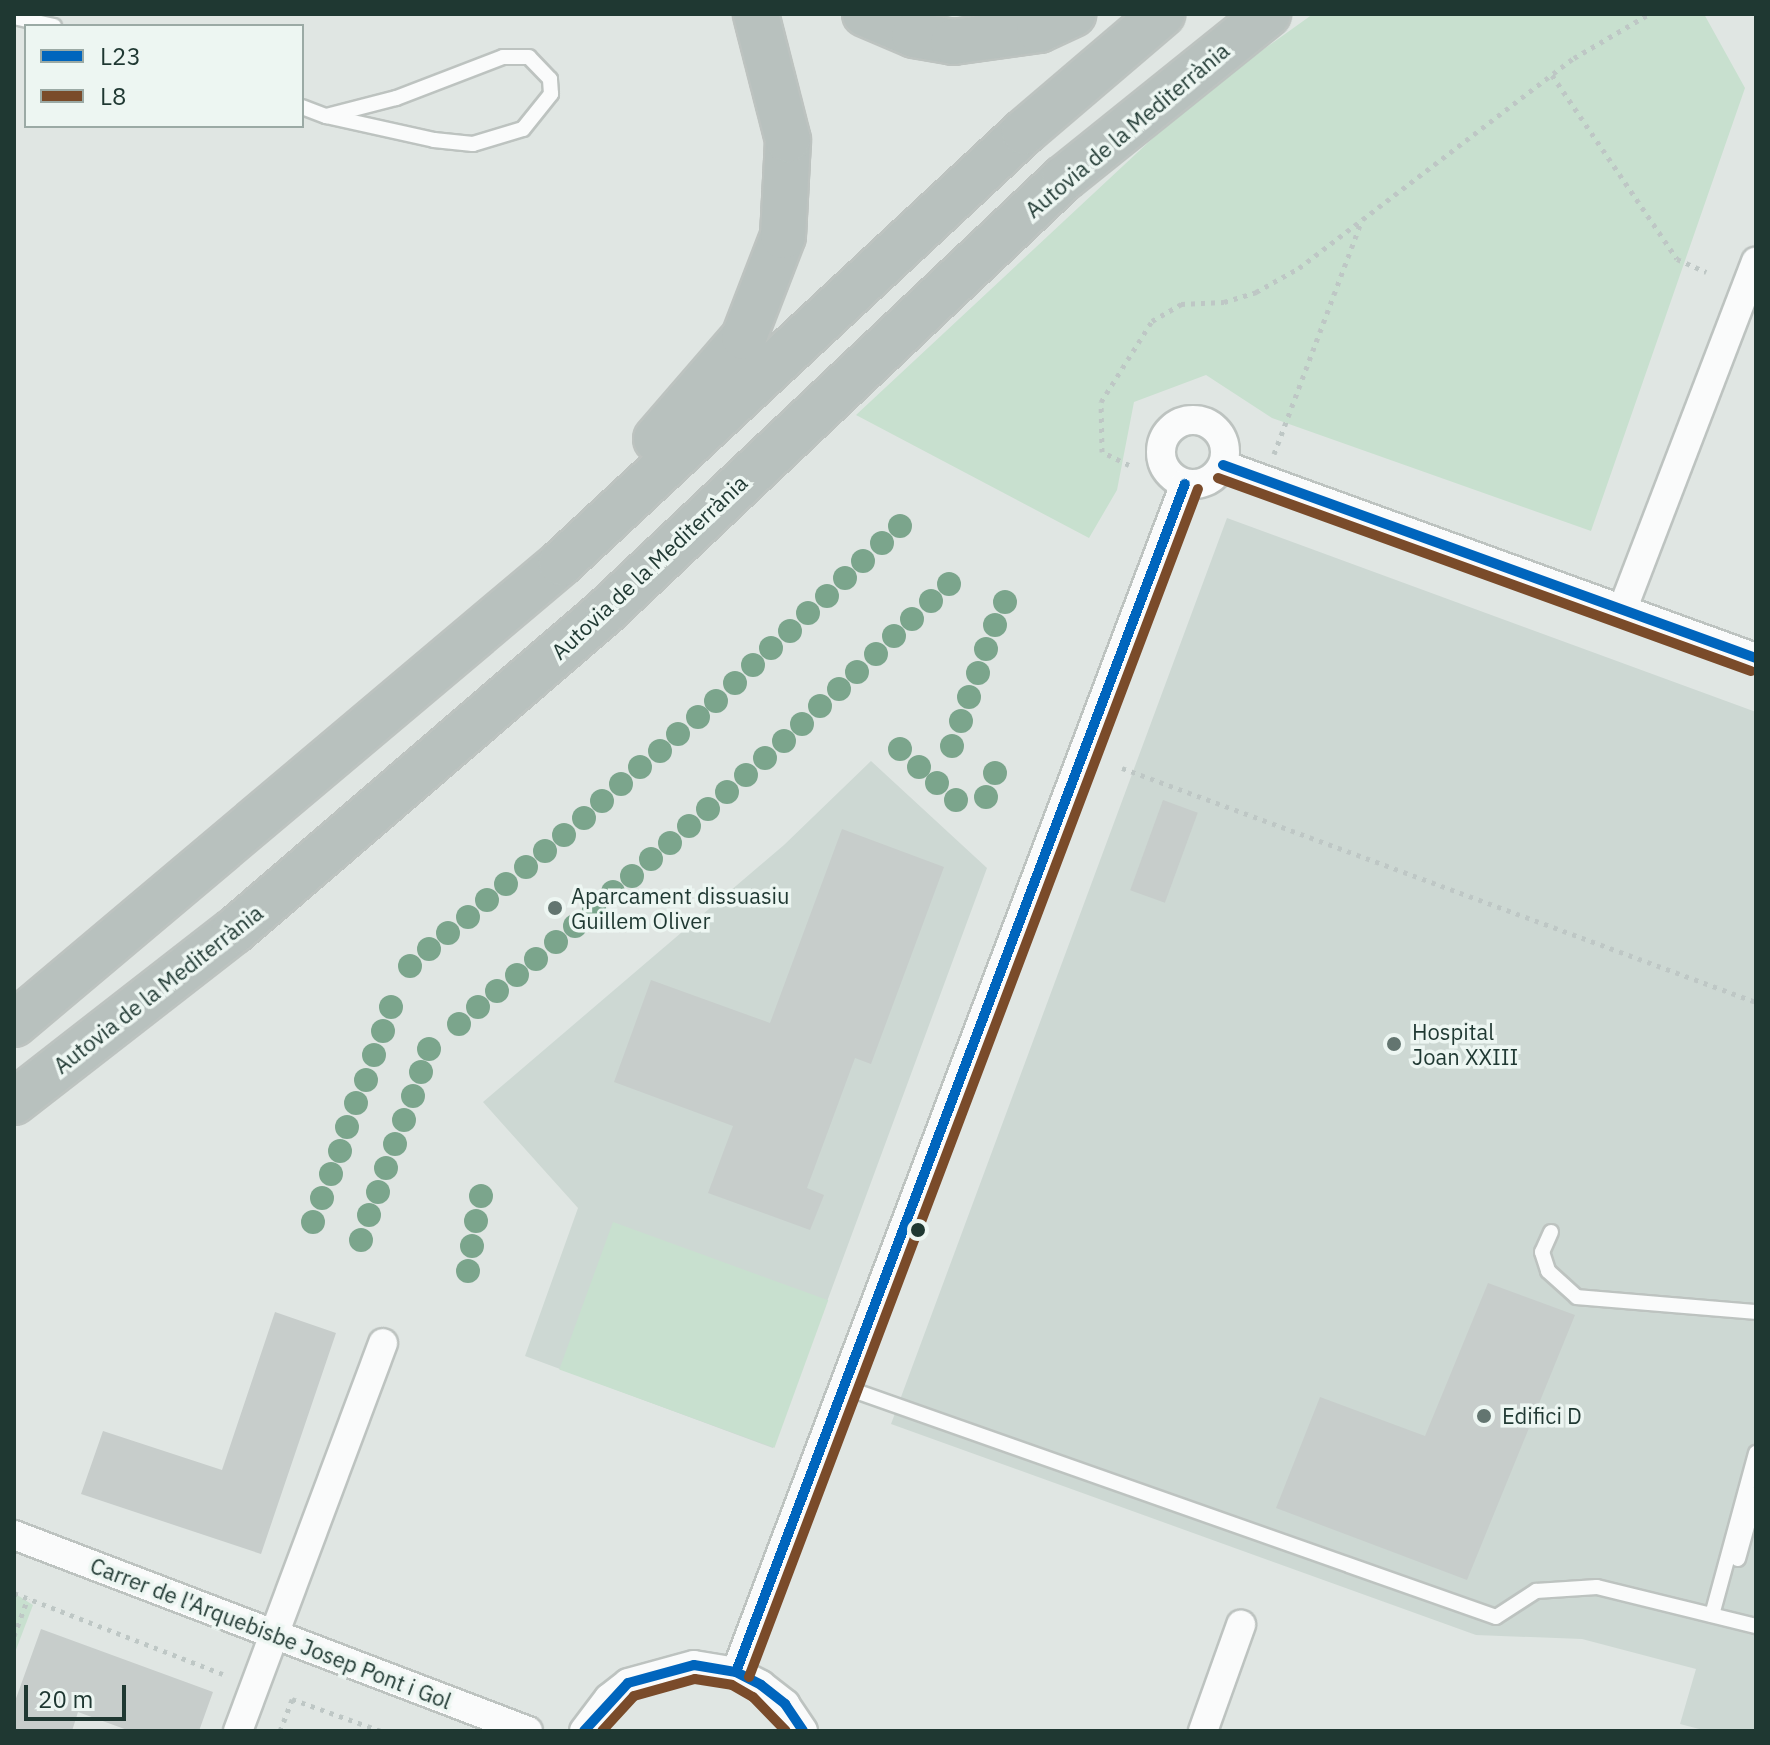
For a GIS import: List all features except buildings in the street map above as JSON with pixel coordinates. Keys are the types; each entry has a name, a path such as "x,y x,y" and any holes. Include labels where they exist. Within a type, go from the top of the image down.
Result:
{"highway":[{"path":"365,729 541,544 675,421 744,337 783,236 788,140 756,14"},
{"path":"865,14 914,35 953,42 1039,30 1074,14"},
{"path":"14,1024 561,563 1024,132 1162,14"},
{"name":"Autovia de la Mediterrània","path":"14,1102 234,931 608,609 1064,178 1268,14"}],"street":[{"path":"1623,608 1756,262"},
{"path":"1203,421 1215,428 1224,442 1223,465 1206,482 1185,484 1169,475 1160,451 1169,430 1180,422 1203,421"},
{"path":"1223,465 1756,658"},
{"path":"736,1672 1185,484"},
{"path":"238,1731 383,1343"},
{"name":"Carrer de l'Arquebisbe Josep Pont i Gol","path":"14,1535 528,1731"},
{"path":"1203,1731 1241,1625"},
{"path":"584,1731 609,1698 642,1677 694,1665 736,1672 785,1704 803,1731"}],"lane":[{"path":"14,17 45,24"},
{"path":"304,108 326,116 473,144 523,129 551,94 550,79 529,57 503,57 396,98 326,116"},
{"path":"1551,1232 1542,1252 1548,1271 1577,1297 1756,1312"},
{"path":"844,1387 1496,1617 1536,1591 1597,1587 1756,1626"},
{"path":"1716,1616 1756,1453"},
{"path":"1716,1616 1756,1494"}],"path":[{"path":"1129,465 1102,452 1101,402 1152,321 1181,304 1224,302 1256,292 1299,268 1552,75 1649,14"},
{"path":"1552,75 1677,259 1706,272"},
{"path":"1263,480 1362,219"},
{"path":"1122,768 1756,1002"},
{"path":"14,1593 224,1672 219,1687"},
{"path":"14,1636 28,1598"},
{"path":"280,1731 292,1699 381,1731"}],"shaded area":[{"name":"Hospital Joan XXIII","path":"1227,518 1756,712 1756,1731 1707,1731 1680,1724 1696,1669 1582,1639 1476,1635 891,1424"},
{"path":"871,761 987,868 773,1448 525,1356 578,1208 483,1102 784,845"}],"green space":[{"path":"1313,14 1704,14 1745,88 1591,531 1272,418 1206,375 1134,402 1117,490 1089,538 856,415 1198,96"},
{"path":"613,1222 828,1300 774,1448 559,1370"},
{"path":"14,1593 33,1605 14,1655"}],"transit line":[{"name":"L23","path":"1223,465 1756,658"},
{"name":"L8","path":"1218,478 1751,671"},
{"name":"L23","path":"736,1672 1185,484"},
{"name":"L8","path":"749,1677 1198,489"},
{"name":"L23","path":"584,1731 628,1683 694,1665 736,1672 761,1685 785,1704 803,1731"},
{"name":"L8","path":"602,1731 634,1696 695,1679 732,1685 753,1697 786,1731"}],"place":[{"name":"Aparcament dissuasiu Guillem Oliver","path":"555,908"},
{"name":"Hospital Joan XXIII","path":"1394,1044"},
{"name":"Edifici D","path":"1484,1416"}]}
